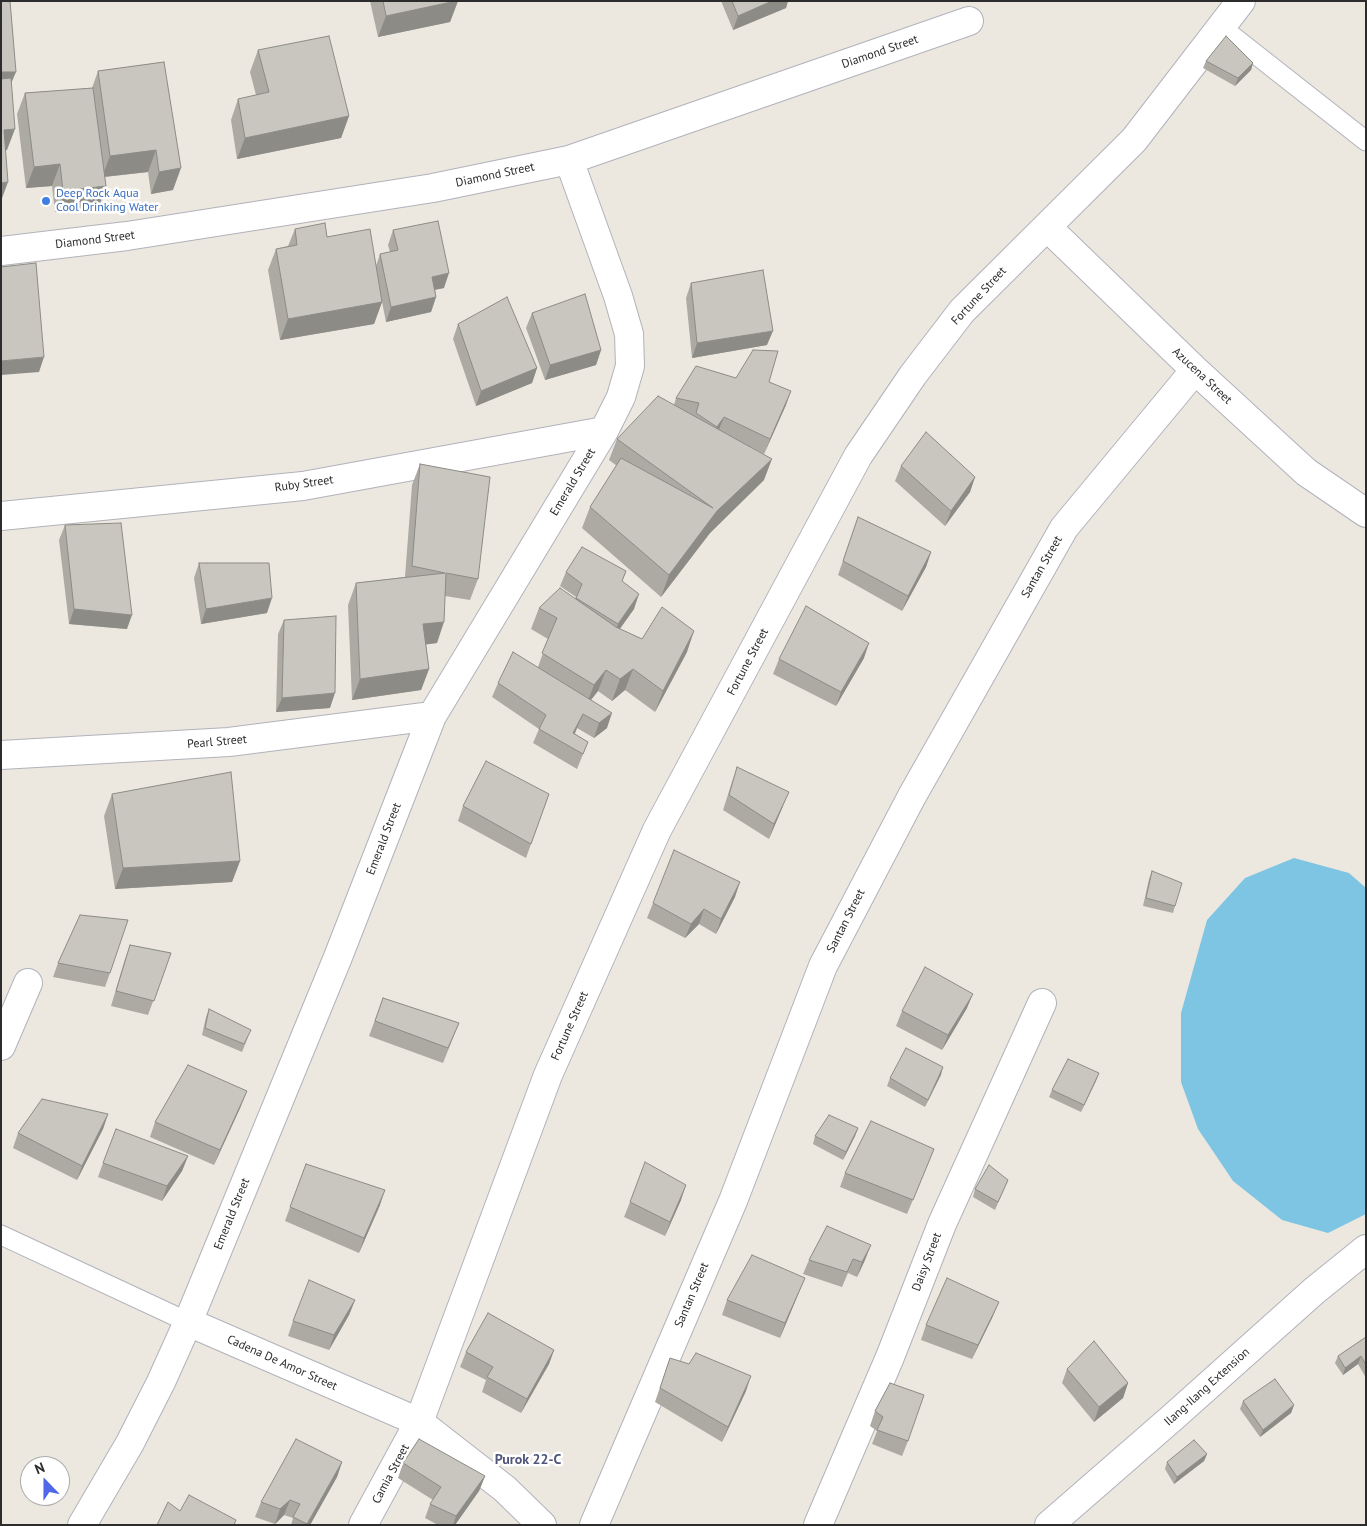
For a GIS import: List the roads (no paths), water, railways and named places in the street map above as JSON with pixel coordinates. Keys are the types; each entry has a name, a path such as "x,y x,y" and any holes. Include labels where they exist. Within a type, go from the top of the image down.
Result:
{"street":[{"name":"Fortune Street","path":"419,1422 548,1074 658,830 858,456 913,375 962,311 1134,140 1240,1"},
{"name":"Diamond Street","path":"1,251 127,236 433,188 569,160 969,21"},
{"name":"Emerald Street","path":"82,1525 130,1443 157,1391 188,1322 338,957 432,716 604,430 621,398 630,366 629,334 618,296 569,160"},
{"name":"Azucena Street","path":"1047,226 1195,370 1306,472 1366,513"},
{"name":"Santan Street","path":"594,1525 733,1201 823,966 867,881 912,796 1064,528 1195,370"},
{"name":"Ruby Street","path":"1,516 303,486 604,430"},
{"name":"Pearl Street","path":"1,755 229,742 432,716"},
{"path":"1,1046 28,983"},
{"name":"Daisy Street","path":"818,1525 890,1357 942,1224 1042,1003"},
{"name":"Ilang-Ilang Extension","path":"1049,1525 1314,1291 1366,1248"},
{"name":"Cadena De Amor Street","path":"188,1322 419,1422 505,1489 542,1525"},
{"name":"Camia Street","path":"363,1525 419,1422"}],"lane":[{"path":"1221,28 1366,141"},
{"name":"Cadena De Amor Street","path":"1,1236 188,1322"}],"water":[{"path":"1294,858 1349,873 1366,888 1366,1214 1328,1233 1282,1220 1233,1181 1198,1129 1181,1082 1181,1013 1207,920 1245,878"}],"place":[{"name":"Deep Rock Aqua Cool Drinking Water","path":"46,201"}],"district":[{"name":"Purok 22-C","path":"528,1460"}]}
